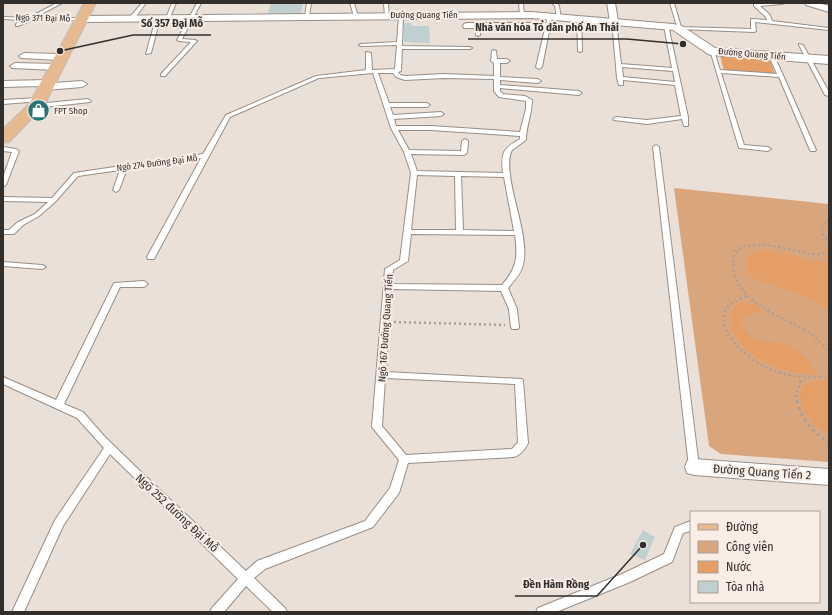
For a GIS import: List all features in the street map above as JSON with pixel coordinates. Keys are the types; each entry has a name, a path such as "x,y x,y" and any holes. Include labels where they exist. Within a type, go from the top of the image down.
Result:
{"main road":[{"path":"3,138 38,103 90,3"}],"street":[{"path":"611,3 614,21"},
{"path":"809,3 829,9"},
{"name":"Đường Quang Tiến","path":"83,19 401,16 467,20 522,15 552,20 579,18 678,28 712,51 829,60"},
{"path":"467,20 478,26 552,20"},
{"path":"24,56 60,62"},
{"path":"15,66 60,62"},
{"path":"3,84 82,84"},
{"name":"Đường Quang Tiến 2","path":"694,467 829,477"}],"lane":[{"path":"18,25 60,3"},
{"path":"132,18 144,3"},
{"path":"148,53 163,18 174,3"},
{"path":"163,75 195,41 179,40 199,3"},
{"path":"307,16 309,3"},
{"path":"352,3 356,16"},
{"path":"386,3 387,16"},
{"path":"521,3 522,15"},
{"path":"539,67 557,6 554,3"},
{"path":"672,3 679,26 678,28 754,31 753,20 829,29"},
{"path":"770,22 768,16 756,5 782,3"},
{"path":"372,71 398,71 401,16"},
{"name":"Ngõ 371 Đại Mỗ","path":"3,18 83,19"},
{"path":"579,18 580,51"},
{"path":"614,21 621,84"},
{"path":"478,26 478,35"},
{"path":"666,26 686,125"},
{"path":"361,44 470,48"},
{"path":"801,45 810,59 828,95"},
{"path":"388,286 504,288 512,279 519,266 520,256 518,233 507,175 506,155 509,148 523,140 524,121 529,114 529,100 525,98 501,96 497,91 497,61 494,60 494,51"},
{"path":"712,51 741,147 768,149"},
{"name":"Ngõ 167 Đường Quang Tiến","path":"368,53 372,71 394,128 407,152 414,173 404,261 389,269 377,427 404,459"},
{"path":"772,56 813,150"},
{"path":"497,61 507,61"},
{"path":"619,65 675,70"},
{"name":"Ngõ 274 Đường Đại Mỗ","path":"3,232 11,232 19,223 37,214 53,200 76,174 205,156 228,116 318,77 372,71"},
{"path":"395,71 398,76 405,78 444,76 538,81"},
{"path":"718,71 780,76"},
{"path":"620,78 678,84"},
{"path":"497,86 579,93"},
{"path":"3,102 88,102"},
{"path":"386,104 427,105"},
{"path":"391,117 441,114"},
{"path":"616,119 647,122 685,117"},
{"path":"394,128 431,128 523,134"},
{"path":"407,152 464,153 465,140"},
{"path":"656,147 694,467"},
{"path":"3,149 16,151 3,185"},
{"path":"151,257 205,156"},
{"path":"116,190 124,167"},
{"path":"414,173 507,175"},
{"path":"458,174 460,233"},
{"path":"3,199 53,200"},
{"path":"407,232 518,233"},
{"path":"3,264 42,268"},
{"path":"58,406 117,285 144,284"},
{"path":"504,288 506,297 513,308 511,326"},
{"path":"216,612 246,578 261,564 369,524 395,490 404,459 514,453 523,443 519,381 381,375"},
{"name":"Ngõ 252 đường Đại Mỗ","path":"3,380 80,415 109,448 281,612"},
{"path":"18,612 59,523 109,448"},
{"path":"542,612 626,578 668,558 679,530 690,526"}],"path":[{"path":"829,218 824,222 822,229 824,237 829,243"},
{"path":"829,252 805,254 777,246 763,244 751,245 738,249 734,256 733,266 735,277 746,296 776,316 812,334 829,352"},
{"path":"746,296 731,304 726,311 724,320 726,330 739,350 766,368 780,373 802,378 829,376"},
{"path":"385,322 511,326"},
{"path":"802,378 798,385 796,395 798,407 814,430 829,443"}],"green space":[{"path":"674,188 829,204 829,462 721,454 709,446"}],"water":[{"path":"720,56 770,60 775,75 724,71"},
{"path":"764,250 813,261 829,261 829,309 792,291 755,279 749,274 746,267 746,260 756,251"},
{"path":"740,301 748,305 756,304 762,311 747,315 745,317 741,324 746,332 758,340 785,344 796,349 817,374 806,374 775,367 755,357 746,349 738,340 733,331 731,321 733,311"},
{"path":"821,380 829,381 829,435 806,414 800,397 802,389 809,384"}],"building":[{"path":"271,3 303,3 301,13 268,13"},
{"path":"404,23 411,23 412,26 429,26 430,43 404,42"},
{"path":"643,530 655,537 645,560 630,554"}],"place":[{"name":"Nhà văn hóa Tổ dân phố An Thái","path":"683,44"},
{"name":"Số 357 Đại Mỗ","path":"60,51"},
{"name":"FPT Shop","path":"39,111"},
{"name":"Đền Hàm Rồng","path":"643,545"}]}
